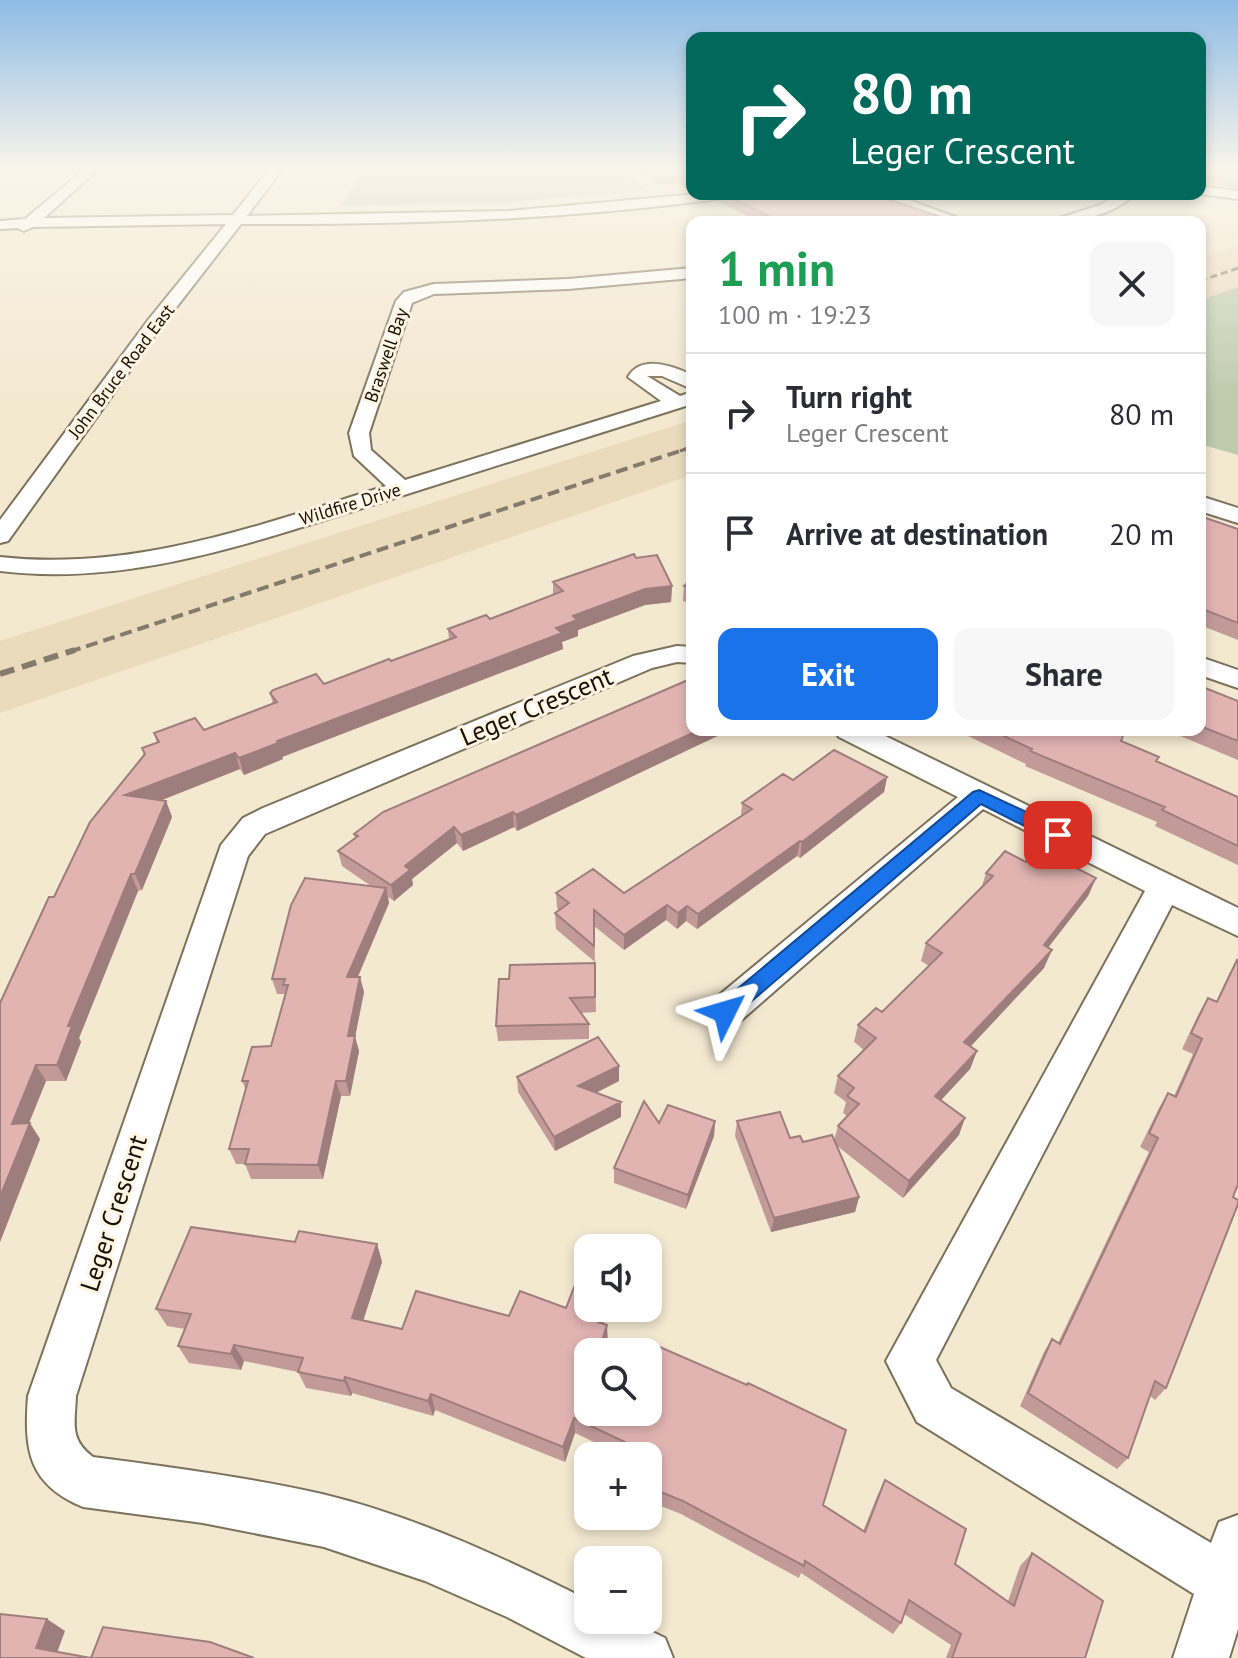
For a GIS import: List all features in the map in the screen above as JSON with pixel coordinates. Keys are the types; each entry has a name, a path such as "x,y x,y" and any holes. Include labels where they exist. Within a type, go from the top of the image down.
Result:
{"street":[{"name":"John Bruce Road East","path":"0,536 155,323 215,248"},
{"name":"Braswell Bay","path":"401,488 361,452 359,433 404,301 410,295 434,289 568,284 686,274"},
{"path":"685,400 637,377 639,373 652,368 663,369 686,380"},
{"name":"Wildfire Drive","path":"0,564 102,566 155,560 213,547 685,400"},
{"path":"1206,505 1238,516"},
{"name":"Leger Crescent","path":"645,1658 526,1598 443,1562 324,1521 203,1497 83,1481 62,1465 50,1440 52,1396 228,868 245,835 274,816 643,662 686,655"},
{"path":"1206,667 1238,680"},
{"path":"861,736 1238,923"},
{"path":"725,1012 979,796"},
{"path":"1164,887 910,1361 934,1405 1231,1562 1201,1658"}],"shaded area":[{"path":"1238,248 1238,287 1206,298 1206,256"},
{"path":"686,422 686,477 0,713 0,641"}],"green space":[{"path":"1238,287 1238,455 1206,446 1206,298"}],"building":[{"path":"1206,518 1238,529 1238,623 1206,610"},
{"path":"634,554 636,558 657,555 672,586 645,589 573,616 577,620 556,628 562,633 239,758 235,753 125,795 166,801 135,874 131,874 68,1026 72,1026 57,1065 36,1065 12,1124 30,1123 0,1197 0,1003 49,897 54,897 90,822 145,754 142,748 159,742 154,733 195,718 204,730 277,702 270,693 273,690 316,674 324,684 456,637 448,629 486,615 490,619 563,591 553,582"},
{"path":"686,681 686,736 516,815 513,812 461,835 454,827 405,866 410,870 391,885 338,851 383,812"},
{"path":"1206,688 1238,701 1238,741 1206,728"},
{"path":"1004,736 1123,736 1121,741 1159,757 1156,761 1238,797 1238,846 1162,810 1165,807 1030,751 1032,749"},
{"path":"834,750 887,777 802,842 698,914 687,906 678,913 667,905 624,935 594,910 594,946 555,913 569,903 556,893 593,869 624,893 752,809 742,803 783,774 793,780"},
{"path":"1037,848 1096,878 1044,945 1052,950 964,1042 977,1051 935,1096 965,1118 909,1181 838,1126 859,1104 847,1096 854,1088 838,1076 876,1038 858,1025 876,1008 882,1012 942,953 926,943 993,876 986,873 1005,851 1026,862"},
{"path":"305,878 386,888 347,977 360,977 348,1036 355,1036 346,1081 336,1081 318,1165 245,1164 249,1149 229,1149 248,1081 242,1081 252,1047 271,1046 288,985 283,985 285,979 272,979 291,905"},
{"path":"1237,960 1238,1184 1233,1197 1238,1204 1166,1388 1155,1381 1128,1458 1028,1393 1052,1339 1060,1344 1158,1138 1149,1133 1168,1093 1176,1097 1202,1039 1191,1033 1208,998 1217,1002"},
{"path":"595,963 595,997 570,998 589,1024 496,1026 499,979 509,979 510,965"},
{"path":"598,1037 619,1066 578,1086 621,1102 554,1137 517,1077"},
{"path":"644,1101 659,1123 668,1105 715,1121 688,1195 614,1168"},
{"path":"780,1112 790,1138 800,1136 803,1142 832,1135 859,1197 774,1218 737,1121"},
{"path":"191,1227 295,1242 299,1231 377,1244 352,1318 402,1329 416,1291 509,1316 520,1291 566,1308 574,1287 574,1322 607,1325 603,1338 574,1338 574,1418 563,1447 431,1394 428,1401 345,1377 344,1381 298,1372 303,1358 234,1345 231,1354 178,1346 191,1314 156,1309"},
{"path":"662,1348 748,1383 846,1430 823,1505 865,1532 885,1480 966,1529 955,1564 1014,1606 1032,1553 1103,1601 1085,1658 952,1658 961,1634 909,1600 901,1623 805,1561 804,1566 662,1493 662,1442 625,1442 591,1426 662,1426"},
{"path":"0,1614 47,1619 36,1648 91,1658 0,1658"},
{"path":"103,1627 210,1642 254,1658 91,1658"}],"railway":[{"path":"1206,279 1238,268"},
{"path":"69,652 686,449"},
{"path":"680,451 686,449"},
{"path":"0,674 75,650"}],"route":[{"path":"725,1012 979,796 1058,835"}]}
